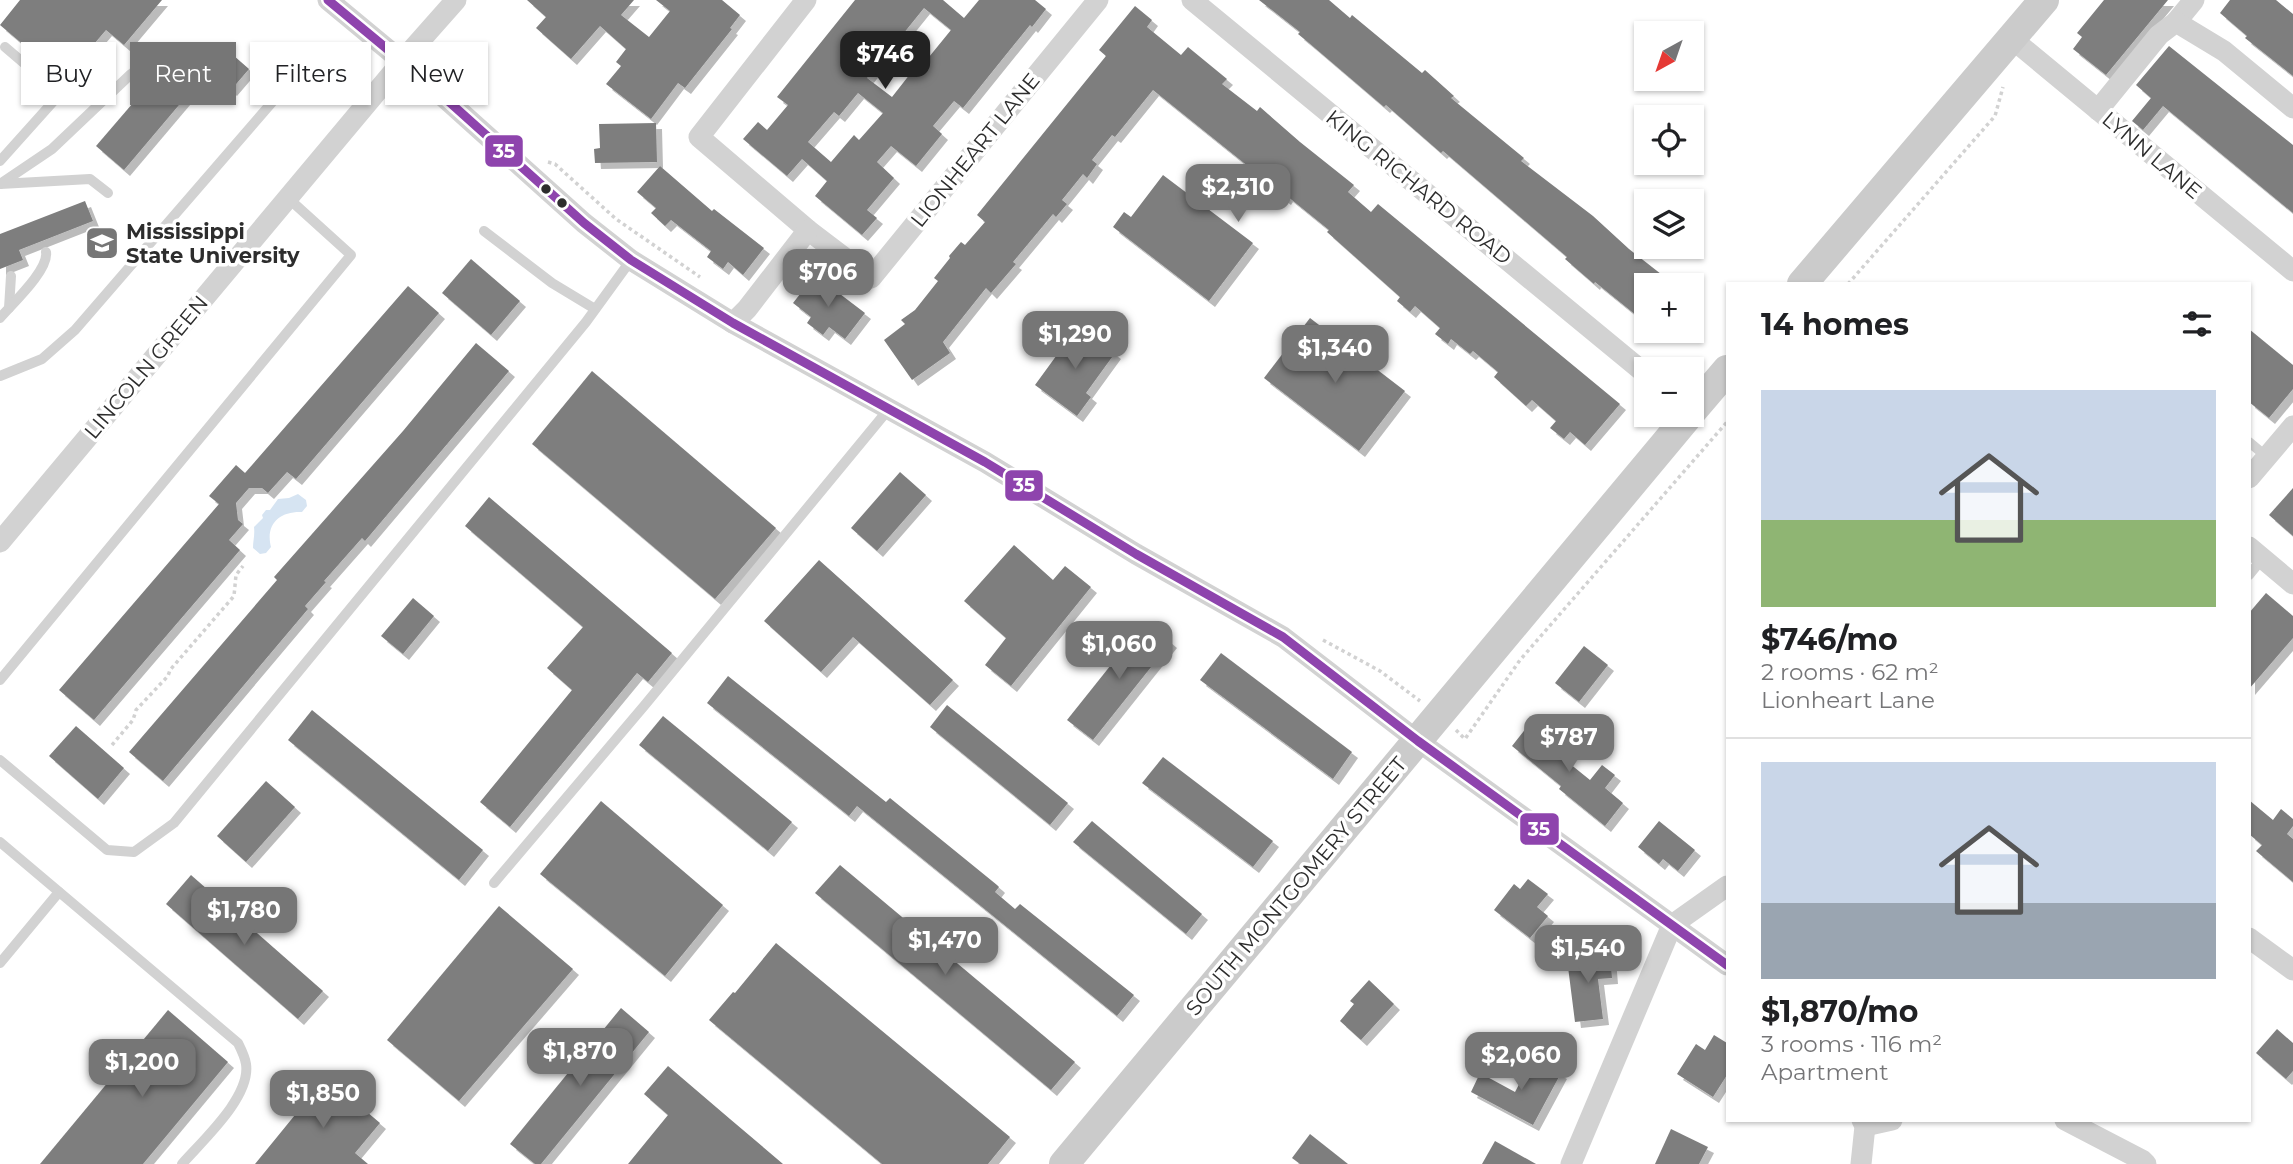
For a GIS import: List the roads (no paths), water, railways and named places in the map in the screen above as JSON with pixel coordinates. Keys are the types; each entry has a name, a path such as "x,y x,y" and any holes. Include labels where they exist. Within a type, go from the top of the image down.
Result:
{"street":[{"path":"328,0 385,49"},
{"name":"LINCOLN GREEN","path":"420,42 456,0"},
{"path":"733,323 808,230 699,138 806,0"},
{"name":"LIONHEART LANE","path":"808,230 871,278 1098,0"},
{"name":"KING RICHARD ROAD","path":"1192,0 1634,364"},
{"path":"1803,282 2044,0"},
{"path":"2098,110 2160,35 2176,22 2194,0"},
{"path":"2176,22 2224,51 2293,108"},
{"name":"LYNN LANE","path":"2011,38 2293,271"},
{"name":"LINCOLN GREEN","path":"0,542 385,83"},
{"path":"453,105 584,223 631,260 733,323 985,462 1136,554 1283,637 1418,741 1726,964"},
{"name":"SOUTH MONTGOMERY STREET","path":"1704,397 1726,371"},
{"path":"2251,476 2293,426"},
{"name":"SOUTH MONTGOMERY STREET","path":"1064,1164 1679,427"},
{"path":"2253,561 2293,584"},
{"path":"1571,1164 1672,925 1726,887"},
{"path":"2251,939 2293,970"},
{"path":"2069,1122 2146,1164"},
{"path":"1861,1164 1864,1123"}],"lane":[{"path":"0,161 60,93 5,47"},
{"path":"0,184 52,149 130,75"},
{"path":"0,376 42,359 75,330 269,105"},
{"path":"0,184 90,179 108,192"},
{"path":"0,680 351,255 288,198"},
{"path":"484,231 552,284 595,309"},
{"path":"0,318 41,270 47,259 46,252"},
{"path":"0,760 107,850 134,852 174,822 595,309 631,260"},
{"path":"9,308 11,276"},
{"path":"494,883 888,410"},
{"path":"2251,444 2267,457"},
{"path":"0,842 238,1043 246,1063 245,1083 235,1101 182,1164"},
{"path":"0,963 59,892"}],"water":[{"path":"298,494 306,500 307,506 302,512 287,514 276,520 270,532 271,547 266,553 260,554 253,548 254,527 278,499"}],"place":[{"name":"Mississippi State University","path":"102,243"}]}
